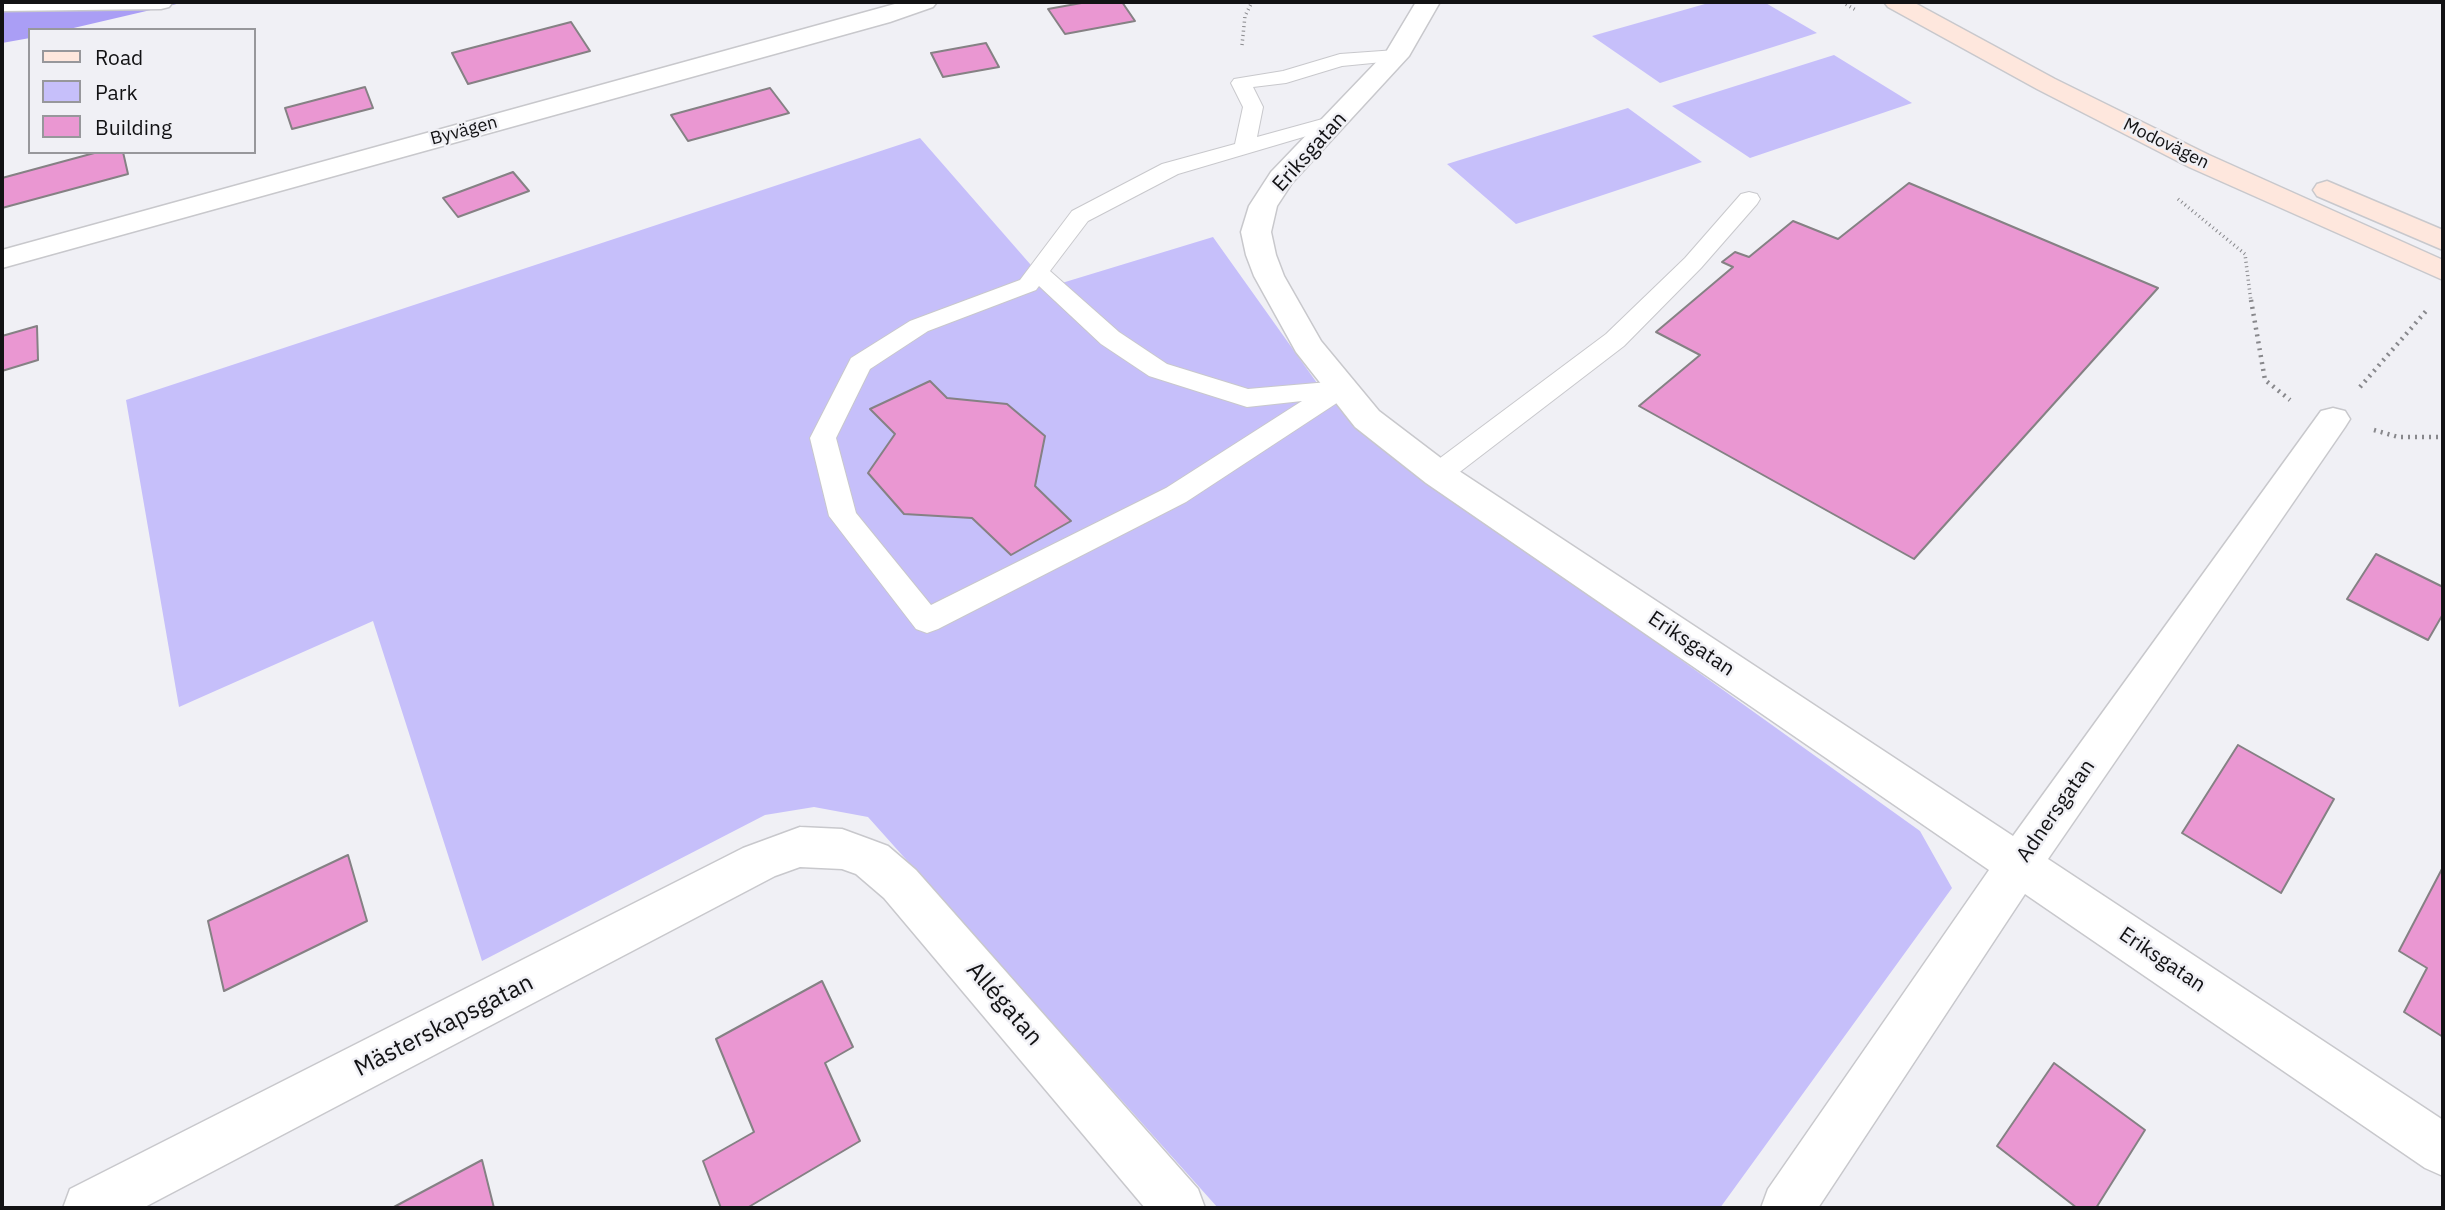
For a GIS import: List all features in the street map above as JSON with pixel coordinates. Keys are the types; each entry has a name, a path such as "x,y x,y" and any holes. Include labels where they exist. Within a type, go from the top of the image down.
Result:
{"main road":[{"name":"Modovägen","path":"1896,2 2046,84 2199,161 2443,271"},
{"name":"Modovägen","path":"1941,2 2078,75 2201,134"},
{"name":"Modovägen","path":"2226,145 2251,157"},
{"path":"2301,179 2443,241"}],"street":[{"path":"2,4 161,2"},
{"name":"Byvägen","path":"2,259 881,17 925,2"},
{"name":"Eriksgatan","path":"1428,2 1396,56 1282,178 1262,206 1256,232 1269,276 1307,345 1340,389 1367,419 1438,474 2443,1150"},
{"name":"Adnersgatan","path":"1787,1208 2019,864 2333,419"},
{"name":"Mästerskapsgatan","path":"89,1208 759,862 800,846"},
{"name":"Allégatan","path":"800,846 842,849 872,860 900,884 1179,1208"}],"lane":[{"path":"1245,147 1253,107 1241,83 1286,77 1340,60 1396,56"},
{"path":"1337,121 1170,169 1080,216 1028,285 919,326 860,364 823,438 843,516 927,621 1176,495 1340,389"},
{"path":"1438,474 1615,340 1693,263 1749,199"},
{"path":"1037,272 1110,338 1158,370 1247,398 1340,389"}],"path":[{"path":"1241,83 1244,27 1252,2"},
{"path":"2177,198 2245,254 2265,380 2297,405 2333,419 2398,437 2443,437"},
{"path":"2333,419 2427,310"}],"green space":[{"path":"1712,2 1764,2 1817,33 1660,83 1592,36"},
{"path":"1834,55 1912,103 1750,158 1672,106"},
{"path":"1628,108 1702,162 1516,224 1447,164"},
{"path":"920,138 1052,286 1213,237 1327,397 1409,465 1920,831 1952,888 1720,1208 1218,1208 868,817 814,807 765,815 482,961 373,621 179,707 126,400"}],"shaded area":[{"path":"2,2 185,2 74,28 28,28 28,38 2,43"}],"building":[{"path":"1087,2 1122,2 1135,21 1065,34 1048,9"},
{"path":"571,22 590,51 468,84 452,53"},
{"path":"986,43 999,67 943,77 931,53"},
{"path":"365,87 373,108 292,129 285,108"},
{"path":"770,88 789,113 688,141 671,115"},
{"path":"91,154 123,154 128,174 2,208 2,178"},
{"path":"513,172 529,191 458,217 443,198"},
{"path":"1909,183 2158,288 1914,559 1639,406 1700,355 1656,332 1733,267 1722,262 1735,252 1749,257 1793,221 1838,239"},
{"path":"37,326 38,360 2,371 2,336"},
{"path":"930,381 947,398 1007,404 1045,436 1035,486 1071,521 1011,555 972,518 904,514 868,473 895,434 870,409"},
{"path":"2376,554 2443,587 2443,614 2428,640 2347,599"},
{"path":"2238,745 2334,799 2281,893 2182,833"},
{"path":"348,855 367,921 224,991 208,921"},
{"path":"2443,867 2443,1037 2404,1012 2427,968 2399,951"},
{"path":"822,981 853,1047 825,1063 860,1141 747,1208 721,1208 703,1161 754,1132 716,1039"},
{"path":"2054,1063 2145,1130 2096,1208 2077,1208 1997,1146"},
{"path":"482,1160 494,1208 392,1208"}]}
